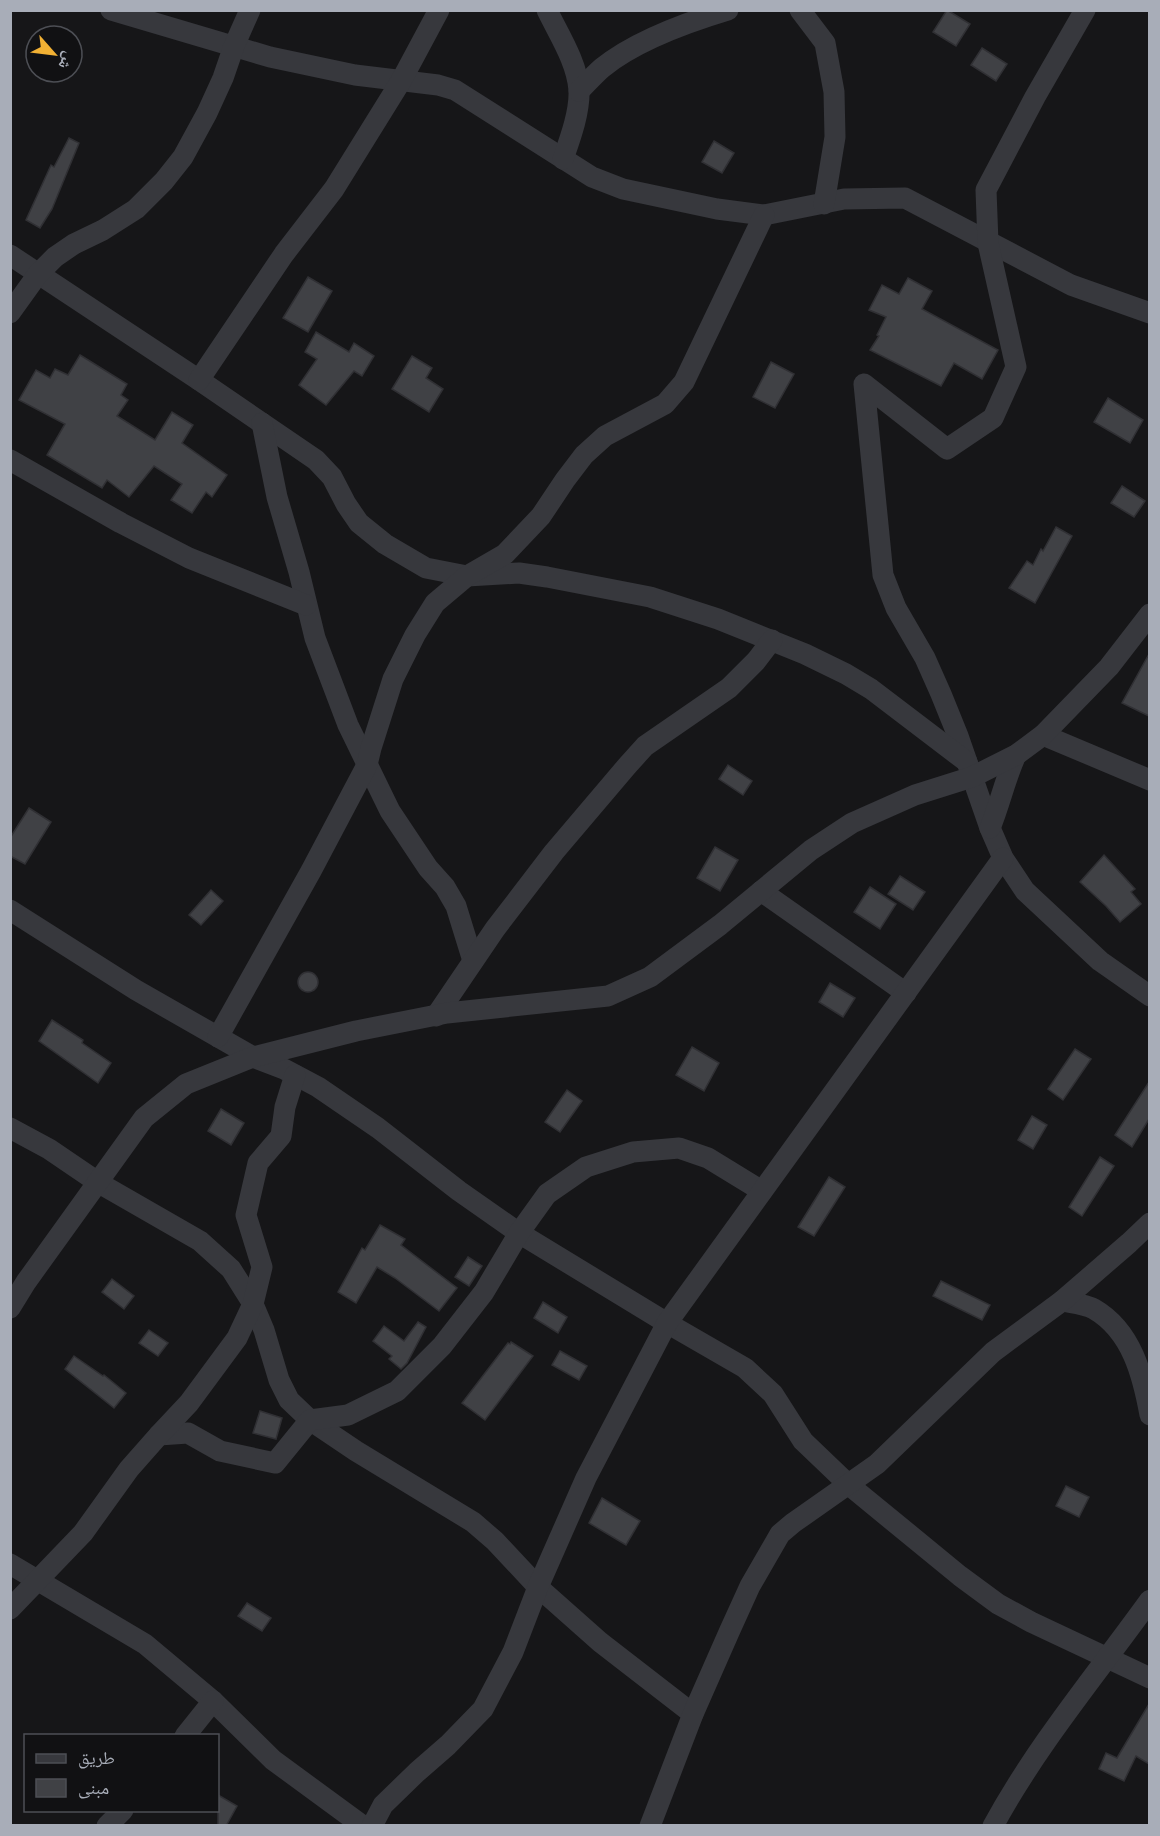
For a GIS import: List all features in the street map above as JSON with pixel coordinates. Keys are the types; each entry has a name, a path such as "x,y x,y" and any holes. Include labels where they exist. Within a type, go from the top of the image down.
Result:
{"street":[{"path":"111,10 270,57 355,75 438,85 455,90 592,177 623,189 717,209 764,215 844,199 905,198 1071,285 1149,313"},
{"path":"199,380 284,254 334,189 400,81 439,10"},
{"path":"547,10 575,70 579,92 574,126 563,159"},
{"path":"579,92 602,68 636,47 693,21 728,10"},
{"path":"800,10 825,43 834,92 835,136 824,204"},
{"path":"1085,10 1035,96 986,190 988,243 1016,367 993,418 947,449 864,384 884,575 896,608 925,658 941,694 1003,858 1025,891 1100,961 1149,996"},
{"path":"10,313 38,274 55,257 136,209 164,182 183,157 207,113 223,78 247,12"},
{"path":"218,1037 311,871 367,765 393,679 435,603 467,576 505,554 541,516 585,455 605,436 665,404 684,382 764,215"},
{"path":"10,255 316,460 332,477 359,523 385,544 426,568 467,576 519,573 547,577 650,597 718,619 772,640 846,674 871,689 970,770"},
{"path":"262,423 277,497 300,572 315,638 348,725 390,811 428,868 445,887 456,906 473,961"},
{"path":"10,460 121,524 189,558 306,605"},
{"path":"10,1308 26,1282 144,1118 186,1083 253,1057 356,1031 436,1016 608,996 650,977 720,925 811,850 852,822 970,770 1016,755 1043,735 1109,667 1149,614"},
{"path":"436,1016 473,961 554,852 645,746 729,688 756,661 772,640"},
{"path":"1043,735 1149,780"},
{"path":"990,828 1016,755"},
{"path":"372,1826 383,1805 483,1709 513,1652 585,1478 667,1323 1003,858"},
{"path":"761,891 906,993"},
{"path":"10,910 136,990 253,1057 296,1075 318,1088 378,1128 459,1191 519,1233 745,1368 773,1394 803,1441 849,1485 960,1576 998,1604 1149,1678"},
{"path":"10,1610 82,1533 129,1469 189,1403 237,1338 253,1304 262,1266 246,1215 258,1163 281,1136 285,1107 296,1075"},
{"path":"10,1128 49,1149 99,1183 200,1241 231,1269 253,1304 264,1330 279,1380 289,1400 310,1420 356,1451 473,1522 502,1548 538,1587 600,1642 693,1714"},
{"path":"159,1435 188,1433 220,1451 275,1463 310,1420 348,1414 397,1390 449,1337 484,1292 519,1233 547,1194 586,1167 633,1152 679,1148 708,1158 762,1191"},
{"path":"650,1826 693,1714 750,1586 780,1534 877,1464 993,1352 1139,1244 1149,1222"},
{"path":"1062,1300 1092,1308 1108,1319 1131,1347 1144,1382 1149,1415"},
{"path":"11,1565 145,1644 213,1701 273,1760 363,1826"},
{"path":"993,1826 1045,1740 1108,1659 1149,1600"},
{"path":"187,1734 213,1701"},
{"path":"107,1826 121,1812"}],"building":[{"path":"947,10 970,24 956,46 933,32"},
{"path":"982,48 1007,64 996,81 971,65"},
{"path":"69,138 79,143 52,209 40,228 26,220 51,165 54,167"},
{"path":"714,141 734,153 722,173 702,162"},
{"path":"308,277 332,291 308,332 283,318"},
{"path":"908,278 932,291 922,309 998,350 982,379 954,363 941,386 870,350 879,336 877,335 886,317 869,310 882,285 899,294"},
{"path":"316,332 349,352 354,343 374,356 362,376 354,371 326,405 299,385 317,359 305,352"},
{"path":"80,355 127,384 121,395 128,400 117,416 155,440 172,412 193,425 182,443 227,475 212,497 206,492 192,513 171,500 182,484 154,466 129,497 107,480 102,488 47,455 65,424 19,400 36,370 50,378 55,369 68,375"},
{"path":"412,356 432,368 426,378 443,389 429,412 392,389"},
{"path":"771,362 794,374 775,408 753,397"},
{"path":"1108,398 1143,420 1130,443 1094,422"},
{"path":"1122,486 1145,501 1134,517 1111,503"},
{"path":"1056,527 1072,536 1035,603 1009,588 1027,561 1033,565"},
{"path":"1149,654 1149,716 1122,703"},
{"path":"728,765 752,781 743,795 719,779"},
{"path":"29,808 51,822 25,864 10,856 10,838"},
{"path":"715,847 738,860 720,891 697,878"},
{"path":"1104,855 1135,889 1131,892 1141,904 1120,922 1080,882"},
{"path":"900,876 925,892 913,910 888,894"},
{"path":"870,887 896,904 880,929 854,912"},
{"path":"211,890 223,901 201,925 189,915"},
{"path":"308,972 315,975 318,982 315,989 308,992 301,989 298,982 301,975"},
{"path":"830,983 855,998 843,1017 819,1002"},
{"path":"52,1020 83,1040 82,1043 111,1063 98,1083 39,1041"},
{"path":"692,1047 719,1063 704,1091 676,1075"},
{"path":"1075,1049 1091,1059 1063,1100 1048,1089"},
{"path":"1149,1082 1149,1119 1132,1147 1115,1135"},
{"path":"567,1090 582,1101 560,1132 545,1122"},
{"path":"221,1109 244,1123 231,1145 208,1131"},
{"path":"1032,1116 1047,1125 1033,1149 1018,1140"},
{"path":"1100,1157 1114,1166 1082,1216 1069,1207"},
{"path":"829,1177 845,1187 814,1236 798,1227"},
{"path":"380,1225 405,1239 401,1245 457,1288 439,1311 377,1267 356,1303 338,1292 362,1248 365,1250"},
{"path":"468,1257 482,1266 469,1286 455,1277"},
{"path":"112,1279 134,1296 124,1309 102,1292"},
{"path":"941,1281 990,1305 982,1320 933,1296"},
{"path":"543,1302 567,1317 558,1333 534,1318"},
{"path":"418,1322 426,1327 407,1363 401,1369 389,1359 392,1356 373,1341 384,1326 404,1341"},
{"path":"149,1330 168,1343 158,1356 139,1343"},
{"path":"511,1342 533,1356 485,1420 462,1403"},
{"path":"560,1351 587,1366 579,1380 552,1365"},
{"path":"74,1356 104,1375 126,1393 114,1408 65,1369"},
{"path":"260,1411 282,1418 276,1439 253,1433"},
{"path":"1066,1486 1089,1497 1079,1517 1056,1506"},
{"path":"602,1498 640,1521 626,1545 589,1523"},
{"path":"247,1603 271,1618 262,1631 238,1616"},
{"path":"1149,1704 1149,1764 1136,1756 1124,1781 1099,1769 1106,1753 1117,1758"},
{"path":"219,1796 237,1806 226,1826 218,1826"}]}
